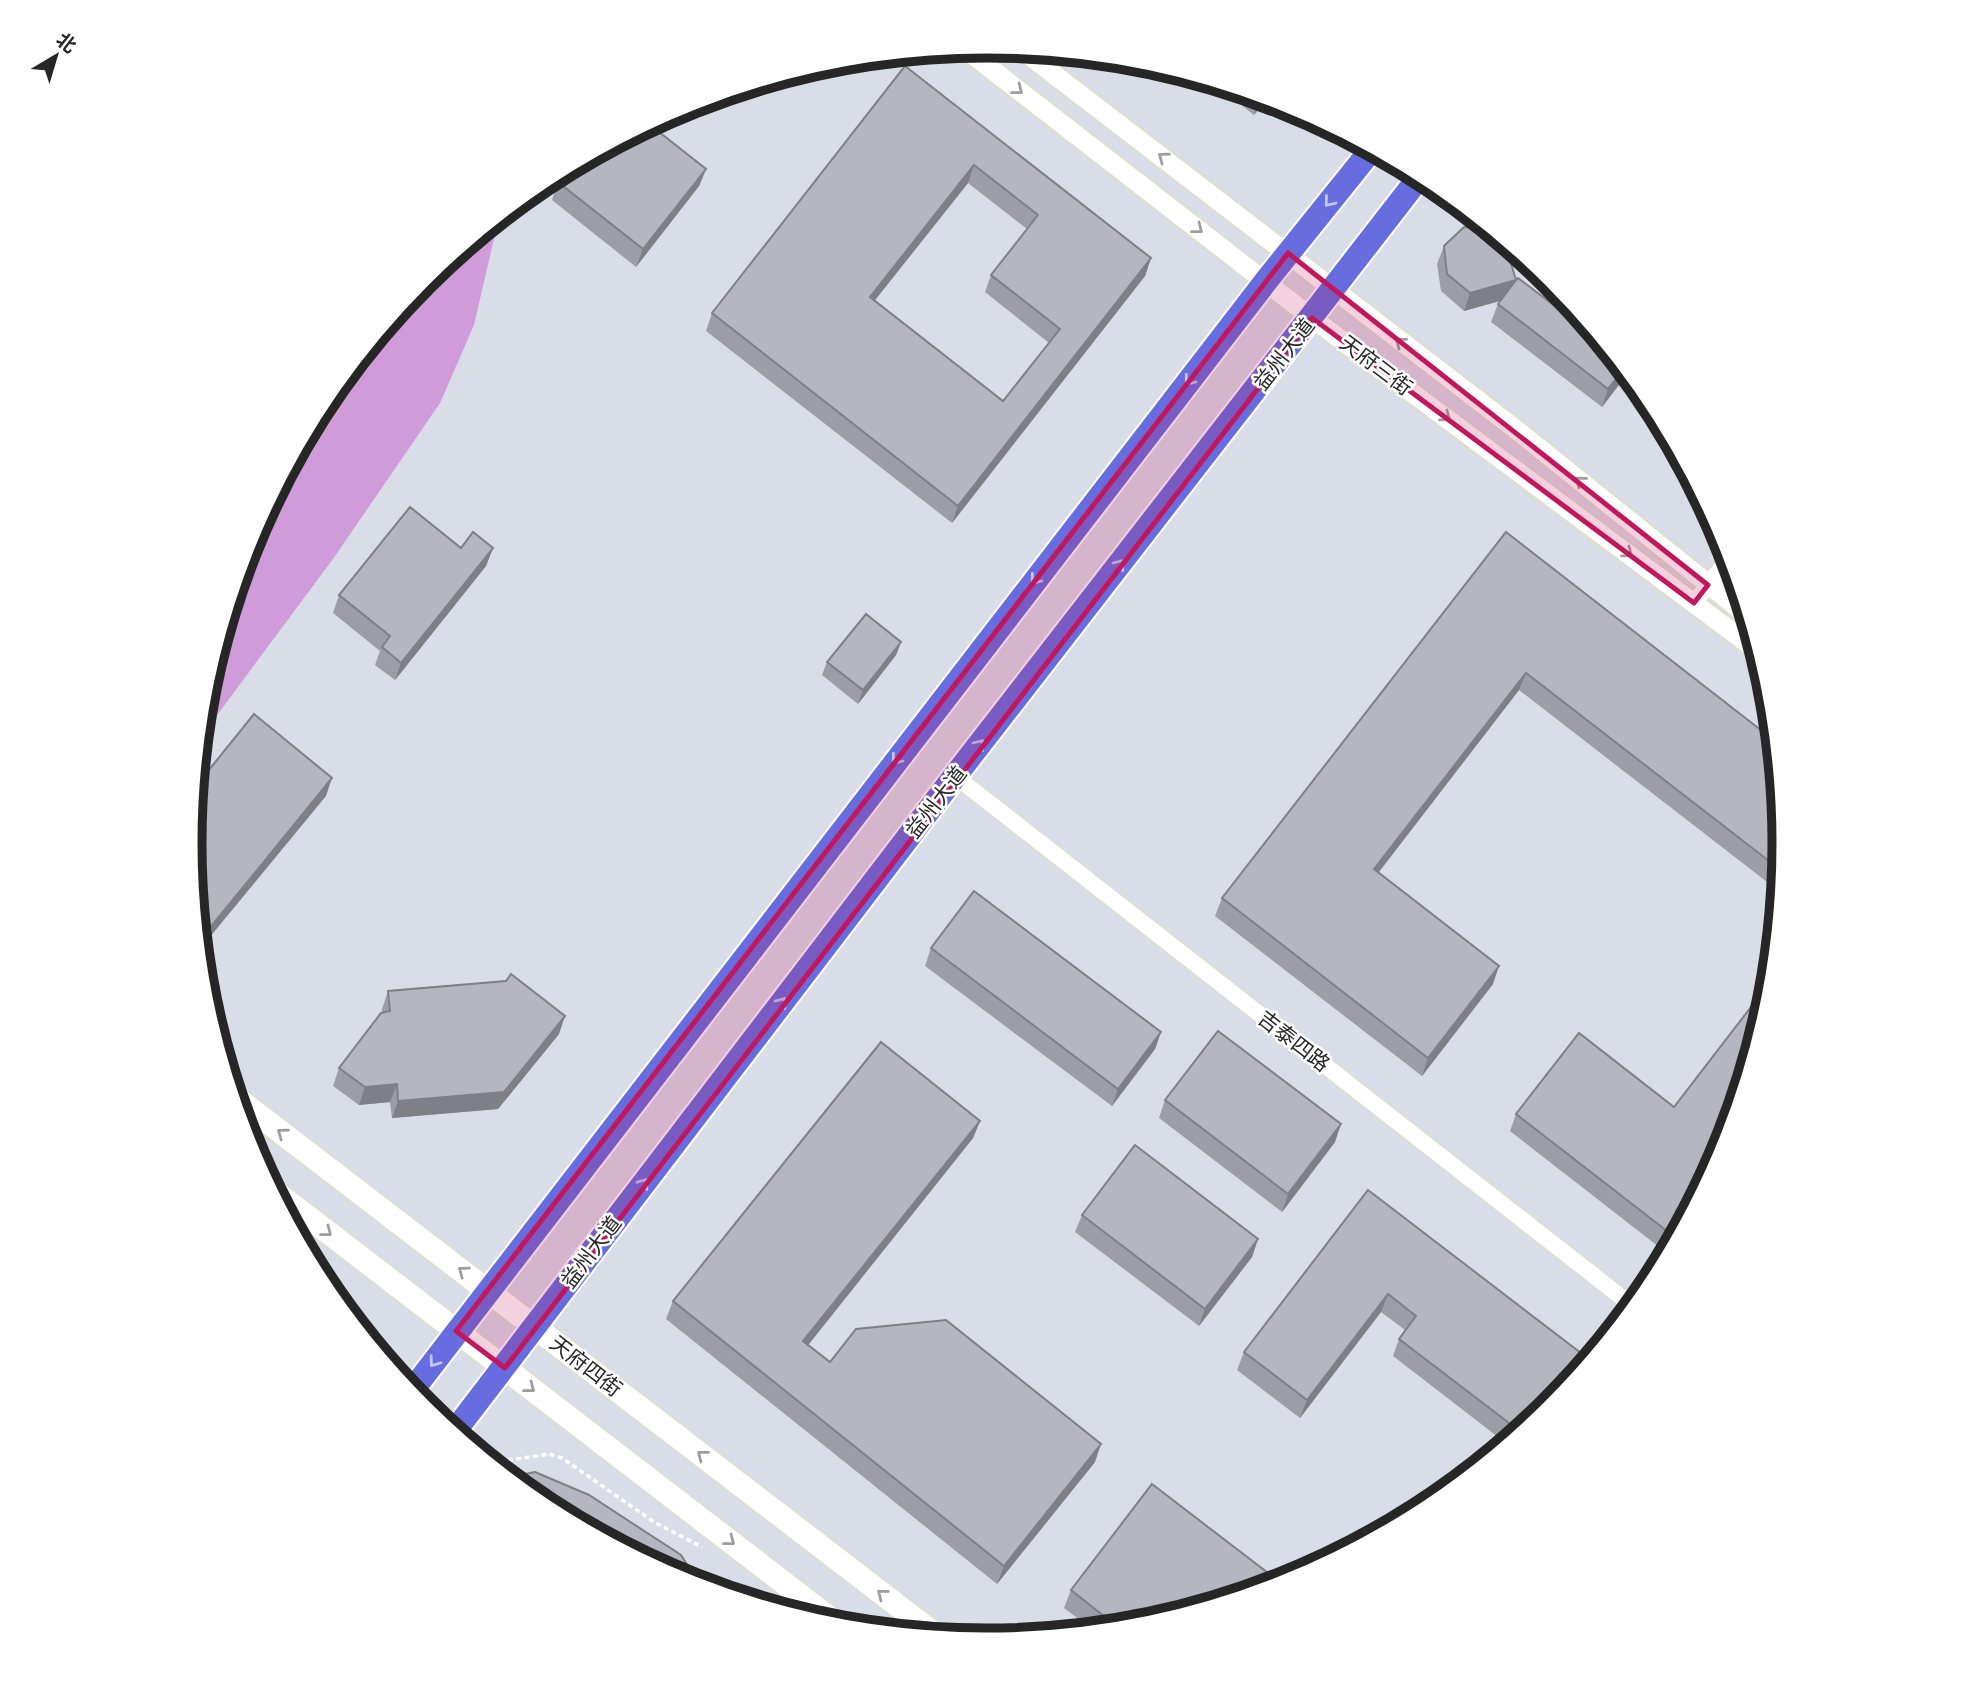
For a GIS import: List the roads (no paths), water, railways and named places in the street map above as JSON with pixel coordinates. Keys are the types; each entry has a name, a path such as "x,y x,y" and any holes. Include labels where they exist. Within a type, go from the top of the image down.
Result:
{"main road":[{"path":"418,1383 1266,281 1367,156"},
{"name":"益州大道","path":"460,1424 955,776 1414,184"},
{"name":"天府四街","path":"249,1107 924,1626"},
{"path":"290,1203 818,1609"}],"street":[{"name":"天府三街","path":"977,58 1312,318 1747,643"},
{"name":"天府三街","path":"1034,59 1514,428 1736,607"},
{"path":"1694,603 1722,567"},
{"name":"吉泰四路","path":"955,776 1625,1300"}],"waterway":[{"path":"297,469 347,390"}]}
